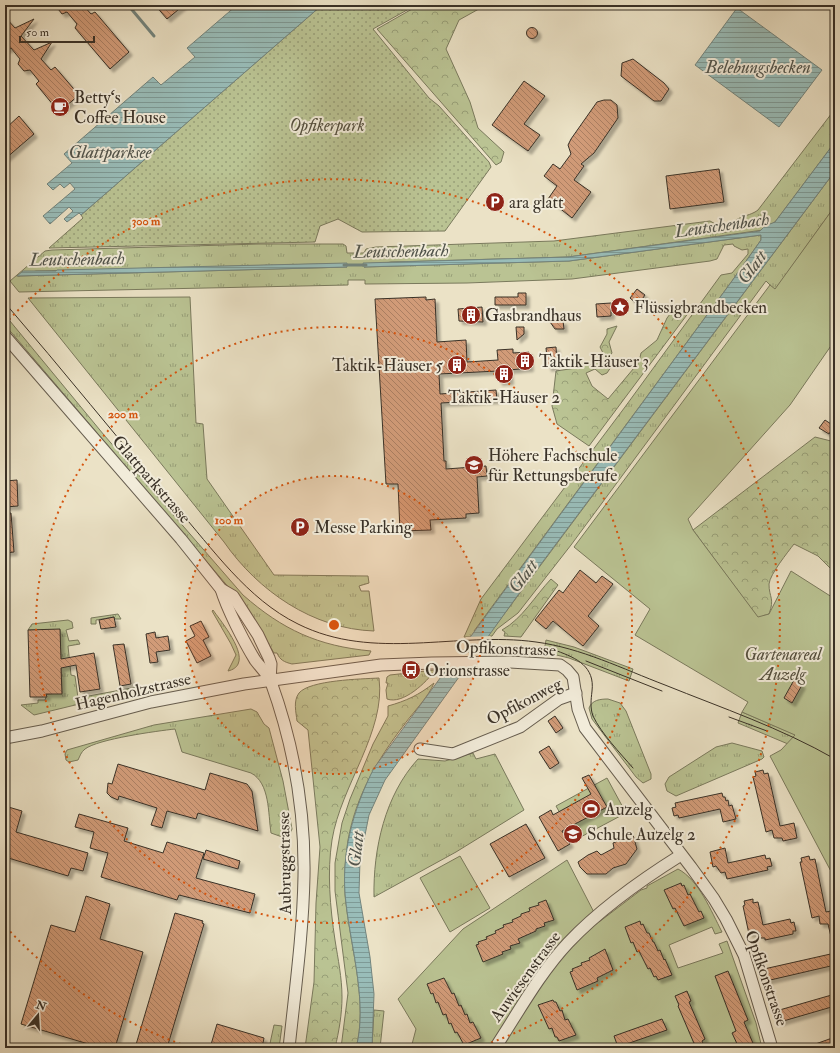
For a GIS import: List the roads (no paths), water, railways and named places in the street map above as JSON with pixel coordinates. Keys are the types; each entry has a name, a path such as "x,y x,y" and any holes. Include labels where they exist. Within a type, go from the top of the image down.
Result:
{"street":[{"name":"Glattparkstrasse","path":"6,338 22,354 166,521 222,589 225,601 255,660 270,681"},
{"name":"Opfikonstrasse","path":"270,681 381,665 496,662 560,665 571,674 578,709 585,728 714,899 738,940 772,1048"},
{"name":"Hagenholzstrasse","path":"5,738 42,731 150,702 270,681"},
{"name":"Aubruggstrasse","path":"270,681 292,758 298,792 304,851 302,916 290,1048"},
{"name":"Opfikonweg","path":"420,749 453,754 520,727 559,699 576,693"},
{"name":"Auwiesenstrasse","path":"495,1048 536,986 567,944 596,916 616,900 682,855"}],"water":[{"name":"Glattparksee","path":"237,5 322,5 81,215 79,213 67,222 64,219 73,211 69,207 50,224 43,216 75,189 70,183 64,188 60,184 53,190 47,184 72,163 64,154 153,77 161,85 195,57 187,48"},
{"name":"Belebungsbecken","path":"737,8 822,70 779,127 695,65"},
{"name":"Glatt","path":"835,142 835,171 523,588 385,780 369,815 360,860 359,893 370,957 374,994 372,1048 356,1048 359,1031 359,995 346,903 345,868 354,817 374,768 732,281 761,240 761,235 569,261 364,267 363,263 568,257 760,231 765,226 775,222"},
{"path":"347,263 347,267 17,276 23,271"}],"waterway":[{"path":"128,5 154,36"},
{"name":"Leutschenbach","path":"344,265 366,265"}],"tram line":[{"path":"5,303 217,556 263,601 280,614 298,624 327,635 356,641 416,643 506,640 536,642 569,649 602,660 751,719 794,738 835,759"},
{"path":"557,651 578,660 588,670 592,683 591,710 593,716 606,736 633,768"},
{"path":"586,661 662,691"},
{"path":"729,717 767,731"}],"place":[{"name":"Betty‘s Coffee House","path":"60,107"},
{"name":"ara glatt","path":"495,202"},
{"name":"Flüssigbrandbecken","path":"620,307"},
{"name":"Gasbrandhaus","path":"471,315"},
{"name":"Taktik-Häuser 3","path":"525,361"},
{"name":"Taktik-Häuser 5","path":"457,365"},
{"name":"Taktik-Häuser 2","path":"504,374"},
{"name":"Höhere Fachschule für Rettungsberufe","path":"474,465"},
{"name":"Messe Parking","path":"300,527"},
{"name":"Orionstrasse","path":"411,670"},
{"name":"Auzelg","path":"591,809"},
{"name":"Schule Auzelg 2","path":"573,834"}],"park label":[{"name":"Opfikerpark","path":"327,125"},
{"name":"Gartenareal Auzelg","path":"783,664"}]}
